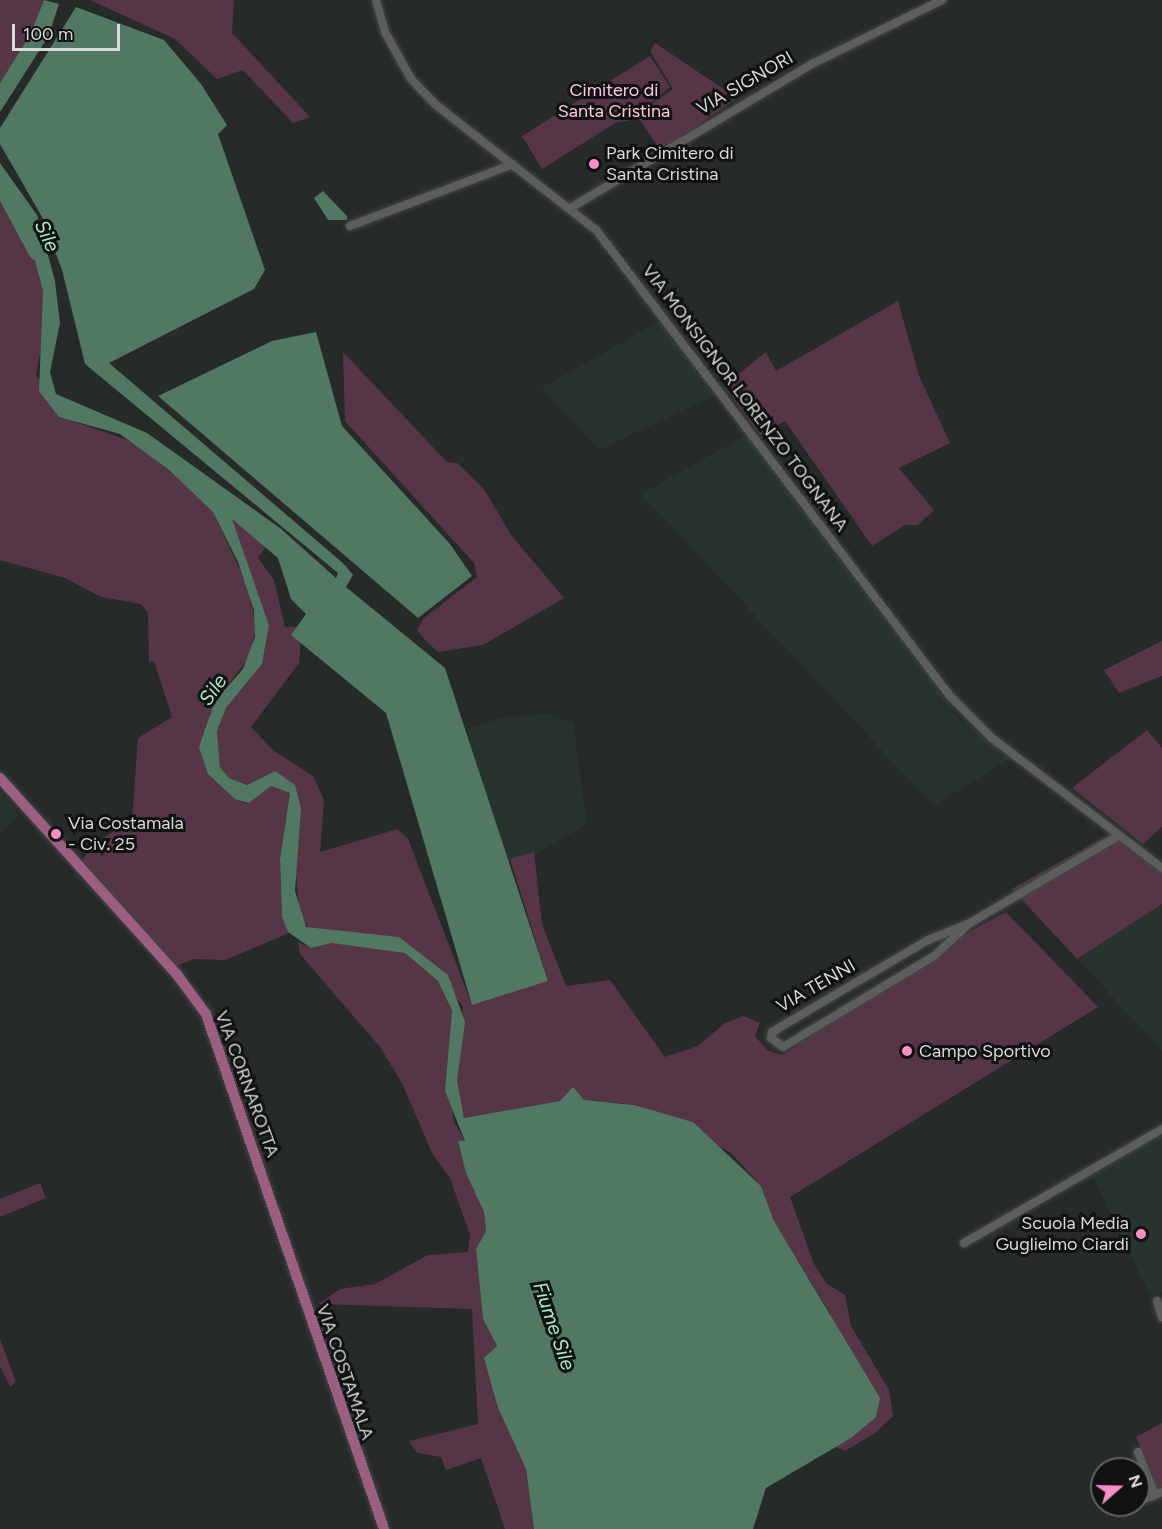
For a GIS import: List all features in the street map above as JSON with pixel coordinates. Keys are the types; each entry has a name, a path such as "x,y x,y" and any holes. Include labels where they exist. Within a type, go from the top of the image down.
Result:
{"main road":[{"name":"VIA CORNAROTTA","path":"1,780 198,1002 216,1038 278,1224"},
{"name":"VIA COSTAMALA","path":"278,1224 384,1529"}],"street":[{"name":"VIA MONSIGNOR LORENZO TOGNANA","path":"376,0 386,34 411,79 468,132 572,207 641,286 950,696 992,738 1162,868"},
{"name":"VIA SIGNORI","path":"572,207 814,63 942,0"},
{"path":"350,226 513,164"},
{"name":"VIA TENNI","path":"970,923 944,947 783,1047 771,1038 772,1032 938,936 970,923 1118,836"},
{"path":"938,936 944,947"},
{"path":"964,1243 1162,1129"},
{"path":"1157,1301 1162,1317"},
{"path":"1138,1452 1159,1494"}],"shaded area":[{"path":"660,321 716,395 599,450 541,388"},
{"path":"746,435 960,719 1012,757 934,806 641,494"},
{"path":"547,714 573,722 587,824 536,854 499,863 467,729 503,717"},
{"path":"0,793 19,815 0,834"},
{"path":"1162,904 1162,1050 1077,959"},
{"name":"Scuola Media Guglielmo Ciardi","path":"1162,1135 1162,1292 1150,1295 1092,1175"}],"green space":[{"path":"0,0 44,0 30,35 0,83"},
{"path":"90,0 234,0 232,33 310,117 293,123 243,70 217,79 175,39"},
{"path":"655,43 737,98 661,151 636,114 673,89 650,51"},
{"name":"Cimitero di Santa Cristina","path":"650,56 670,87 628,121 617,122 542,169 522,136"},
{"path":"0,187 25,224 43,291 44,331 36,376 73,421 133,442 189,487 213,512 248,587 256,625 250,656 228,685 199,747 242,802 249,803 271,786 290,793 280,859 282,917 289,933 225,960 194,959 176,966 80,862 98,841 132,820 138,738 172,717 154,661 149,662 148,613 141,604 101,597 65,578 0,560"},
{"path":"898,301 919,376 950,443 899,468 934,510 918,525 905,525 872,546 785,421 760,435 724,386 766,352 776,371"},
{"path":"343,352 447,462 457,463 484,489 511,535 564,598 483,645 438,652 425,640 417,630 424,618 477,577 474,563 345,421"},
{"path":"231,518 267,545 258,558 274,580 285,627 302,626 299,663 251,727 274,751 313,776 324,800 320,852 398,829 408,839 472,1005 548,981 510,859 534,852 542,924 566,986 610,980 665,1057 698,1046 725,1023 744,1016 760,1023 755,1036 767,1050 782,1055 952,941 1006,912 1098,1007 790,1197 814,1264 827,1284 845,1295 851,1326 889,1390 893,1416 875,1433 845,1451 834,1446 851,1438 830,1313 774,1221 761,1186 731,1153 701,1136 693,1122 623,1103 560,1101 464,1118 457,1080 463,1006 399,937 313,931 300,919 295,860 301,809 275,771 247,785 229,778 220,767 217,731 226,708 262,664 269,625"},
{"path":"1162,641 1162,676 1119,693 1104,670"},
{"path":"1147,730 1162,748 1162,827 1143,844 1072,788"},
{"path":"1110,834 1162,871 1162,904 1077,959 1012,889"},
{"path":"298,942 311,948 332,943 381,946 405,953 438,981 452,1012 453,1120 465,1141 458,1145 484,1212 486,1231 476,1249 483,1319 497,1346 485,1358 498,1408 526,1469 534,1529 505,1529 481,1458 446,1470 441,1457 417,1453 409,1441 478,1424 472,1309 318,1304 340,1289 375,1284 428,1255 468,1252 470,1235 450,1178 433,1155 402,1083 380,1047 300,954"},
{"path":"40,1183 46,1198 0,1217 0,1199"},
{"path":"0,1339 16,1382 10,1387 0,1366"},
{"path":"1162,1423 1162,1487 1157,1489 1150,1472 1150,1457 1144,1457 1136,1437"}],"water":[{"path":"44,0 59,4 48,37 0,112 0,83 30,35"},
{"name":"Fiume Sile","path":"76,7 164,40 201,84 227,125 218,134 265,270 254,289 109,363 344,564 353,575 346,587 445,668 548,981 472,1005 386,713 291,635 306,614 291,599 278,558 232,519 269,625 262,664 226,708 217,731 220,767 229,778 247,785 275,771 295,785 301,809 295,891 306,927 399,937 448,975 465,1022 457,1080 464,1118 560,1101 573,1087 584,1100 634,1105 693,1122 761,1186 774,1221 880,1398 876,1417 851,1438 766,1488 753,1529 534,1529 526,1469 498,1408 484,1358 497,1346 483,1319 476,1249 486,1231 484,1212 466,1173 458,1141 465,1141 445,1091 452,1011 438,981 405,953 332,943 311,948 288,932 282,917 280,859 290,793 271,786 249,803 235,799 208,774 199,747 215,701 243,669 255,637 254,610 238,562 213,512 169,470 120,434 59,417 39,391 43,291 25,224 0,187 0,163 37,215 55,281 60,323 50,372 56,394 147,433 280,528 336,578 338,573 85,364 62,270 42,217 0,144 0,128"},
{"path":"323,191 347,216 347,220 328,220 314,198"},
{"path":"316,332 342,426 450,544 472,576 418,618 158,396 272,341"}],"waterway":[{"name":"Sile","path":"0,186 36,253"}],"place":[{"name":"Park Cimitero di Santa Cristina","path":"594,164"},
{"name":"Via Costamala - Civ. 25","path":"56,834"},
{"name":"Campo Sportivo","path":"907,1051"},
{"name":"Scuola Media Guglielmo Ciardi","path":"1141,1234"}]}
